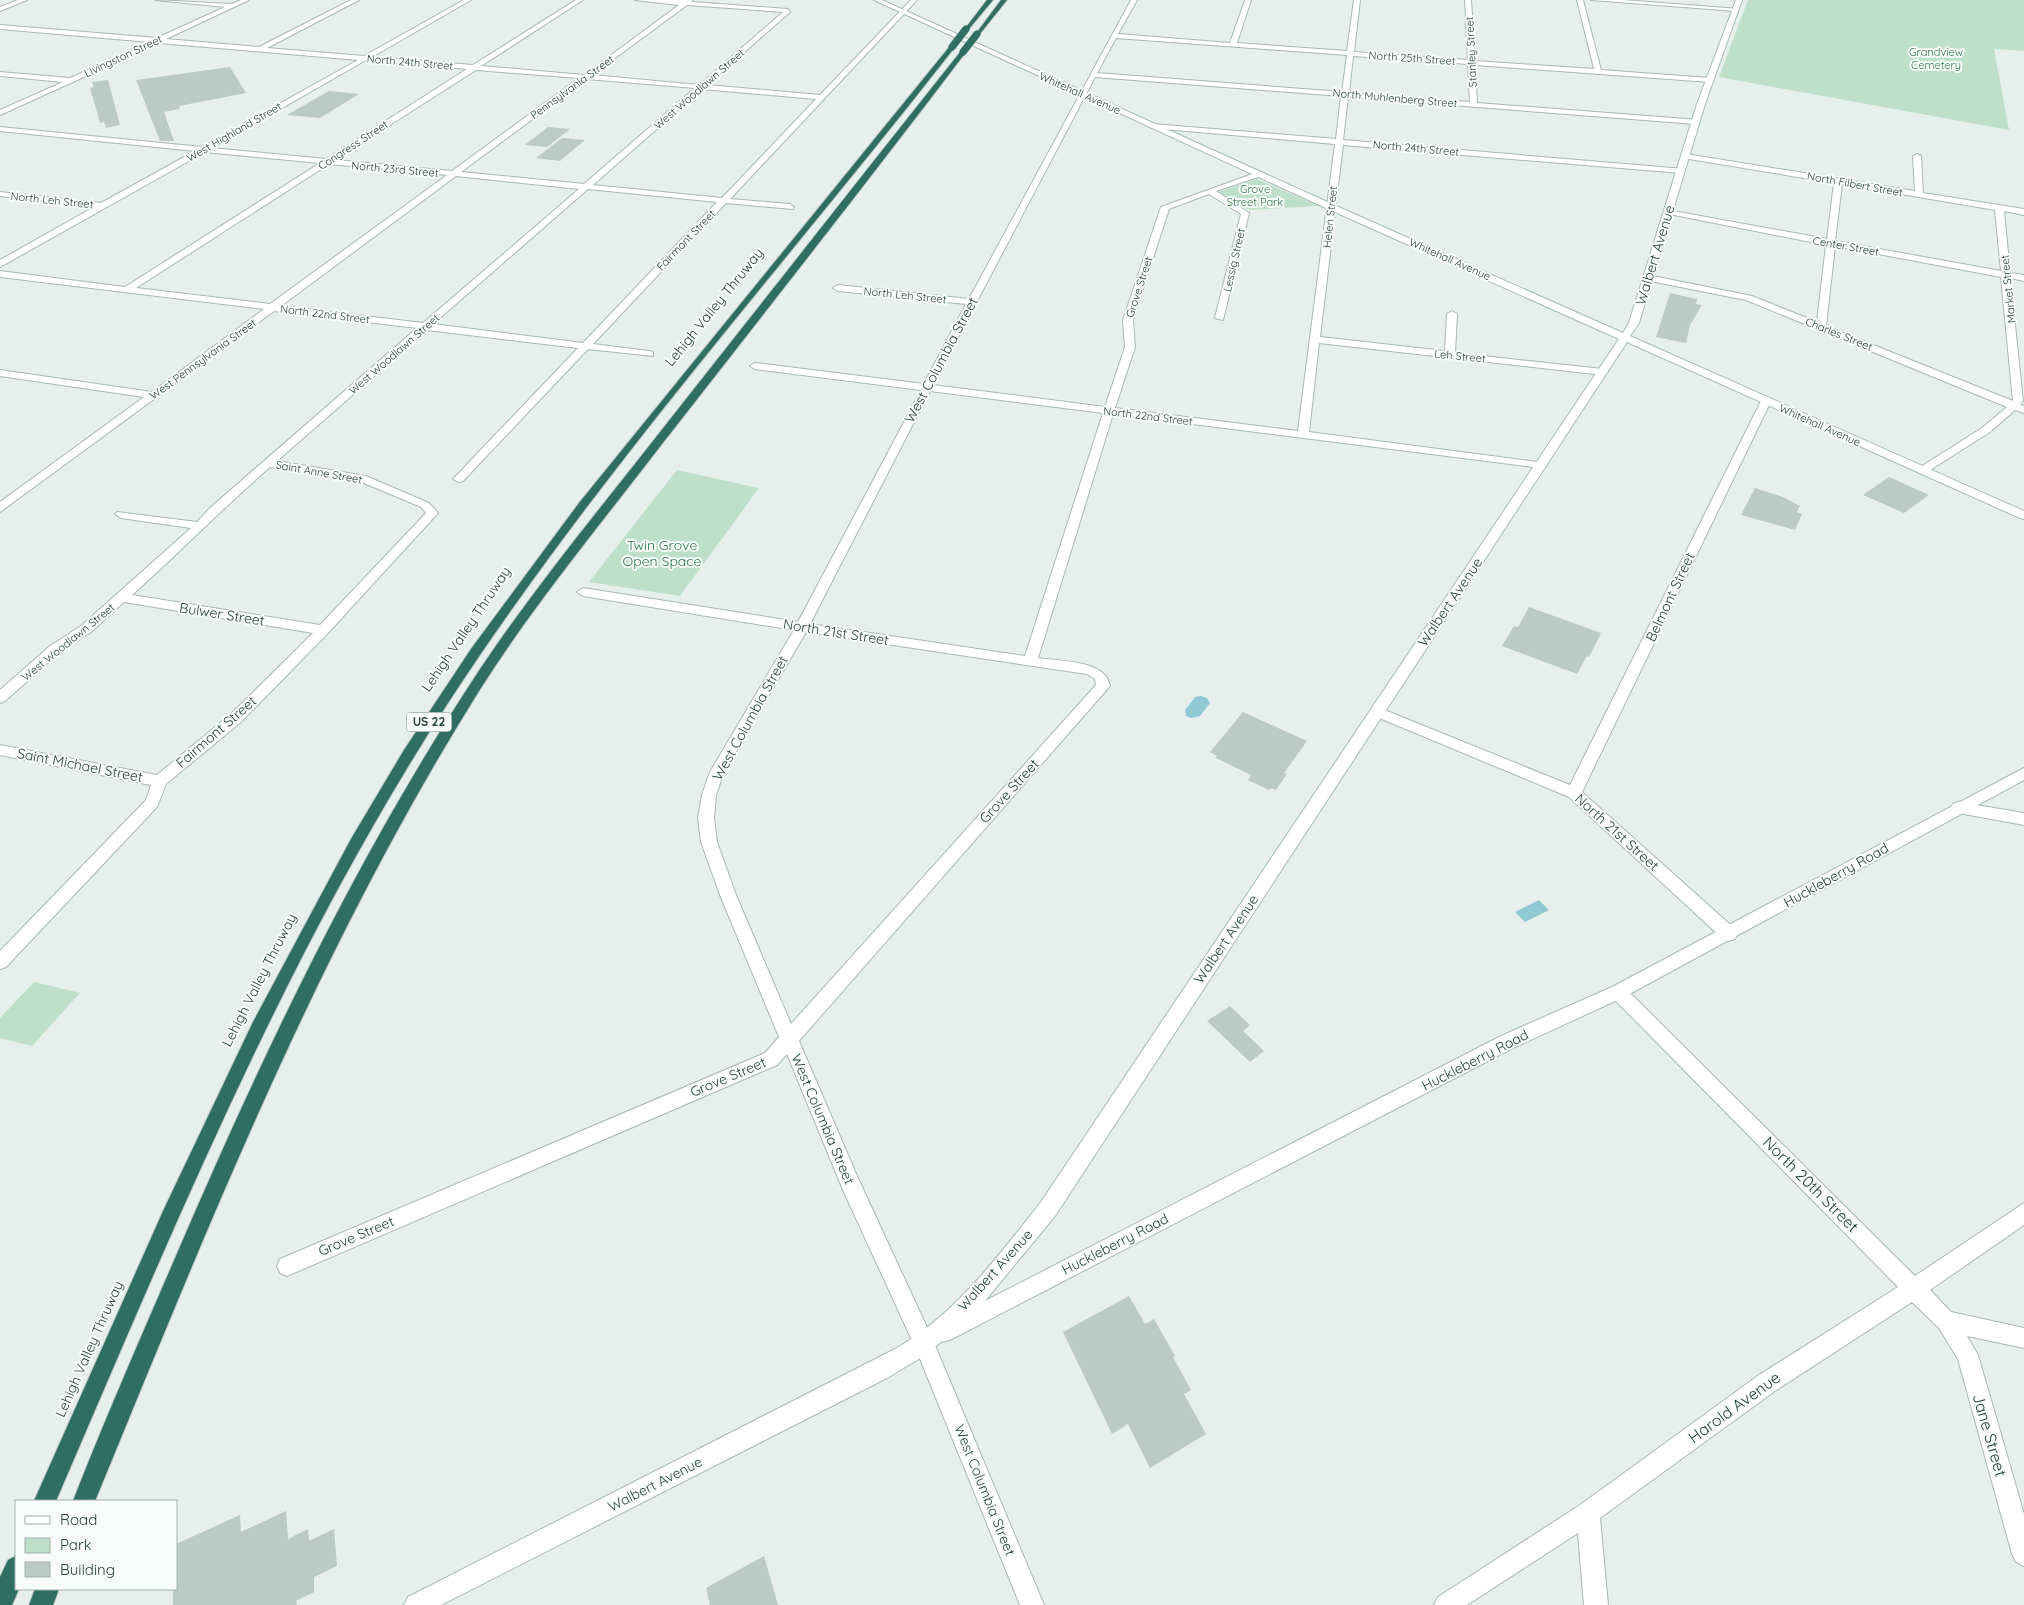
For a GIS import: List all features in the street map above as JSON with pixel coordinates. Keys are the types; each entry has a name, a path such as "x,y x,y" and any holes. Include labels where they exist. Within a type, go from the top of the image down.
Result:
{"highway":[{"name":"Lehigh Valley Thruway","path":"87,1493 184,1260 294,1015 343,916 434,753 476,685 553,576 958,49 966,29 990,0"},
{"name":"Lehigh Valley Thruway","path":"48,1494 154,1253 265,1014 321,907 410,751 496,621 586,500 958,49 977,34 1004,0"},
{"path":"0,1605 15,1570"},
{"path":"40,1605 47,1590"}],"street":[{"path":"0,9 24,0"},
{"path":"160,0 233,6"},
{"name":"Livingston Street","path":"0,112 246,0"},
{"path":"259,49 356,0"},
{"name":"West Highland Street","path":"0,264 468,0"},
{"name":"Congress Street","path":"126,290 580,0"},
{"path":"638,0 688,2"},
{"name":"Whitehall Avenue","path":"877,0 1331,207 2024,515"},
{"name":"Fairmont Street","path":"459,479 914,0"},
{"name":"West Columbia Street","path":"1032,1605 924,1342 850,1183 728,895 709,842 706,818 709,795 717,772 802,628 971,302 1134,0"},
{"path":"1233,44 1248,0"},
{"name":"Helen Street","path":"1303,434 1357,0"},
{"name":"Stanley Street","path":"1468,0 1474,105"},
{"path":"1580,0 1598,72"},
{"path":"1594,0 1737,5"},
{"name":"West Woodlawn Street","path":"0,698 55,649 86,629 122,598 200,526 215,509 788,11 688,2"},
{"name":"Pennsylvania Street","path":"453,174 688,2"},
{"name":"Walbert Avenue","path":"416,1605 846,1387 924,1342 987,1282 1011,1256 1048,1208 1626,337 1634,323 1696,122 1737,5"},
{"name":"North 24th Street","path":"0,27 820,97"},
{"name":"North 25th Street","path":"1114,36 1710,80"},
{"path":"0,74 70,80"},
{"name":"North Muhlenberg Street","path":"1094,75 1696,122"},
{"name":"North 24th Street","path":"1152,126 1339,141 1683,163"},
{"name":"North 23rd Street","path":"0,129 790,208"},
{"path":"1917,156 1919,194"},
{"name":"North Filbert Street","path":"1683,163 1838,181 2024,212"},
{"name":"West Pennsylvania Street","path":"0,508 6,499 154,395 453,174"},
{"name":"Grove Street","path":"1030,661 1130,347 1128,320 1165,207 1258,174"},
{"path":"1821,327 1838,181"},
{"name":"Lessig Street","path":"1210,191 1245,213 1220,318"},
{"name":"North Leh Street","path":"0,194 103,206"},
{"name":"Market Street","path":"1999,208 2019,408"},
{"name":"Center Street","path":"1668,213 2024,278"},
{"name":"North 22nd Street","path":"0,274 649,354"},
{"name":"Charles Street","path":"1648,278 1749,298 2019,408"},
{"name":"North Leh Street","path":"838,288 971,302"},
{"path":"1450,355 1452,314"},
{"name":"Leh Street","path":"1316,340 1603,372"},
{"name":"North 22nd Street","path":"755,366 1541,465"},
{"path":"0,373 154,395"},
{"name":"Belmont Street","path":"1574,793 1766,401"},
{"path":"1923,470 2019,408"},
{"name":"Saint Anne Street","path":"269,463 362,478 425,506"},
{"name":"Fairmont Street","path":"160,780 236,718 323,630 430,516 431,511 425,506"},
{"path":"121,514 200,526"},
{"name":"North 21st Street","path":"583,592 802,628 1089,670"},
{"name":"Bulwer Street","path":"122,598 323,630"},
{"name":"Grove Street","path":"287,1266 772,1059 1103,686 1103,679 1099,674 1089,670"},
{"name":"North 21st Street","path":"1377,712 1574,793 1728,934"},
{"name":"Saint Michael Street","path":"0,750 160,780"},
{"name":"Huckleberry Road","path":"924,1342 1507,1042 1618,992 2024,773"},
{"path":"0,962 152,803 160,780"},
{"path":"1958,808 2024,819"},
{"name":"North 20th Street","path":"1618,992 1946,1320"},
{"name":"Harold Avenue","path":"1446,1605 1588,1513 1766,1383 1915,1288 2024,1213"},
{"path":"1946,1320 2024,1338"},
{"name":"Jane Street","path":"1946,1320 1967,1355 2024,1554"},
{"path":"1588,1513 1596,1605"}],"green space":[{"name":"Grandview Cemetery","path":"1748,0 2024,0 2024,51 1994,49 2009,130 1719,77"},
{"name":"Grove Street Park","path":"1257,179 1318,206 1250,210 1218,192"},
{"name":"Twin Grove Open Space","path":"677,470 759,488 680,596 589,582"},
{"path":"34,982 80,993 32,1046 0,1038 0,1018"}],"water":[{"path":"1195,697 1207,698 1210,703 1200,716 1191,718 1186,716 1185,710"},
{"path":"1539,900 1549,910 1525,922 1515,912"}],"building":[{"path":"230,67 246,93 179,106 180,109 164,112 174,141 160,141 136,80"},
{"path":"108,80 120,125 106,128 104,122 100,123 90,88 94,87 92,82"},
{"path":"329,91 359,94 320,118 287,115"},
{"path":"548,127 570,129 547,147 525,145"},
{"path":"562,138 585,140 560,161 536,158"},
{"path":"1670,293 1697,299 1696,304 1702,305 1690,325 1686,343 1656,337"},
{"path":"1889,477 1929,495 1904,513 1863,495"},
{"path":"1755,488 1783,497 1800,506 1797,512 1802,514 1795,530 1741,515"},
{"path":"1529,607 1601,633 1589,657 1587,656 1577,674 1502,646 1514,626 1518,627"},
{"path":"1243,712 1307,741 1284,773 1287,774 1276,790 1271,788 1269,790 1248,780 1251,775 1216,758 1217,756 1210,752"},
{"path":"1230,1006 1250,1025 1243,1031 1264,1051 1250,1062 1207,1021"},
{"path":"1129,1296 1145,1324 1154,1319 1175,1356 1173,1357 1191,1390 1184,1394 1206,1434 1150,1468 1128,1424 1112,1434 1063,1332"},
{"path":"286,1511 288,1539 308,1529 309,1541 334,1529 337,1566 314,1577 314,1592 296,1601 297,1605 173,1605 173,1590 178,1590 178,1543 240,1515 241,1532"},
{"path":"764,1556 778,1605 710,1605 706,1588"}]}
